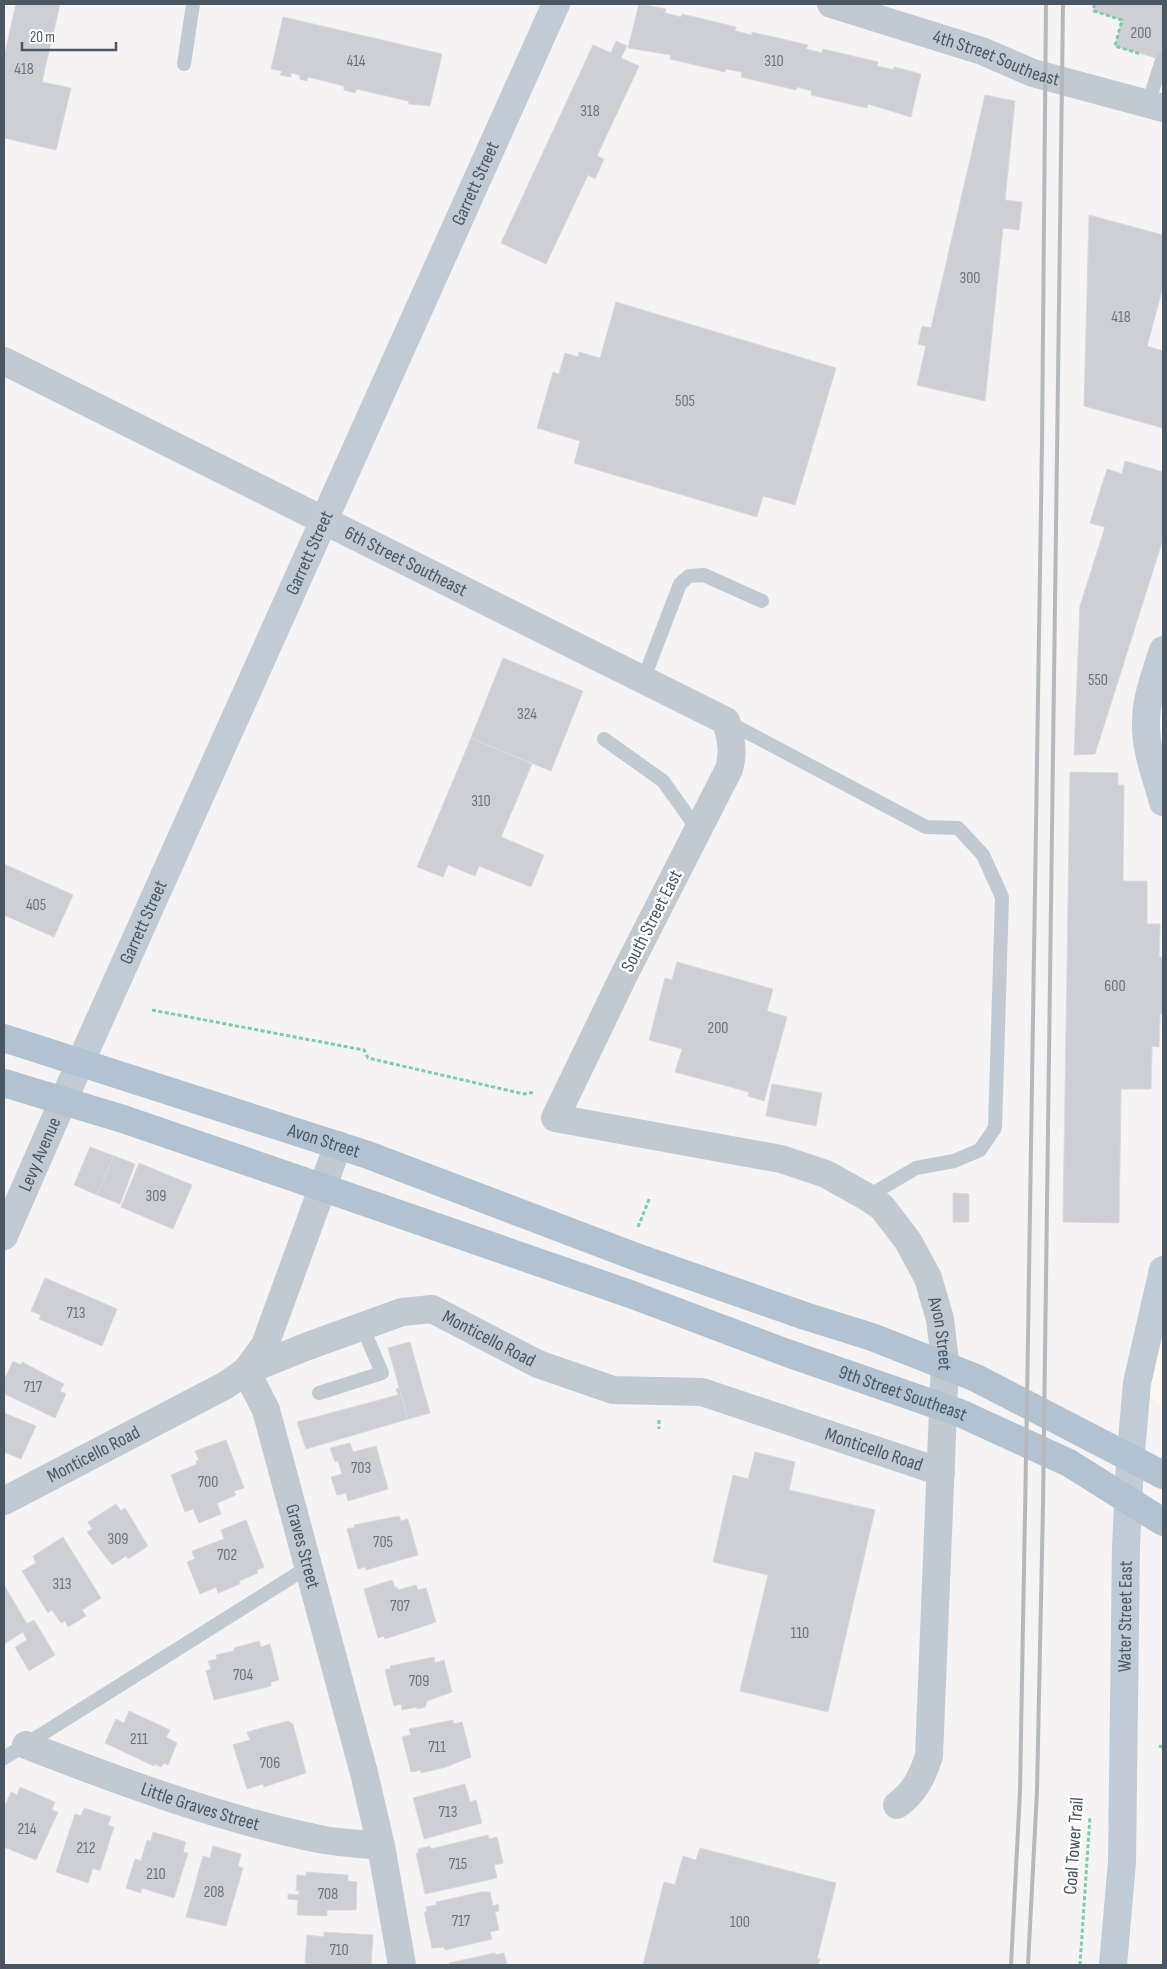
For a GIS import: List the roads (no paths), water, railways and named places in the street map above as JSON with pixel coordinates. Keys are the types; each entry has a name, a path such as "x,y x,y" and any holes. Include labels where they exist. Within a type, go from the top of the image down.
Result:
{"main road":[{"name":"Avon Street","path":"4,1038 80,1064 338,1145 638,1245 796,1313 872,1337 976,1378 1163,1476"},
{"path":"4,1083 123,1119 324,1188"},
{"name":"9th Street Southeast","path":"324,1188 630,1294 787,1354 960,1413 1069,1463 1163,1522"}],"street":[{"name":"Garrett Street","path":"62,1101 556,4"},
{"name":"4th Street Southeast","path":"831,4 975,48 1033,73 1156,106"},
{"name":"6th Street Southeast","path":"4,361 644,678 726,721"},
{"path":"1163,650 1150,691 1146,722 1148,747 1163,802"},
{"name":"South Street East","path":"555,1118 729,769 732,758 732,741 726,721"},
{"name":"Levy Avenue","path":"4,1236 62,1101"},
{"name":"Avon Street","path":"555,1118 781,1159 826,1174 882,1207 908,1241 928,1278 940,1319 945,1361 929,1756 922,1778 908,1797 897,1805"},
{"path":"246,1372 265,1345 324,1188 338,1145"},
{"name":"Water Street East","path":"1113,1965 1122,1862 1126,1546 1130,1463 1137,1383 1163,1270"},
{"name":"Monticello Road","path":"4,1501 226,1385 246,1372 308,1346 402,1312 432,1309 538,1364 613,1390 702,1392 941,1472"},
{"name":"Graves Street","path":"246,1372 266,1410 364,1773 381,1846 402,1965"},
{"name":"Little Graves Street","path":"15,1752 284,1831 326,1840 381,1846"}],"lane":[{"path":"184,64 193,4"},
{"path":"1156,106 1162,60"},
{"path":"644,678 680,584 689,576 704,574 762,600"},
{"path":"726,721 926,828 958,828 983,855 1002,897 995,1128 980,1150 954,1162 916,1168 866,1197"},
{"path":"604,739 663,781 698,830"},
{"path":"319,1393 382,1373 362,1326"},
{"path":"15,1752 308,1567"}],"railway":[{"path":"1011,1965 1020,1791 1027,1402 1042,443 1046,4"},
{"path":"1028,1965 1037,1791 1043,1505 1063,4"}]}
